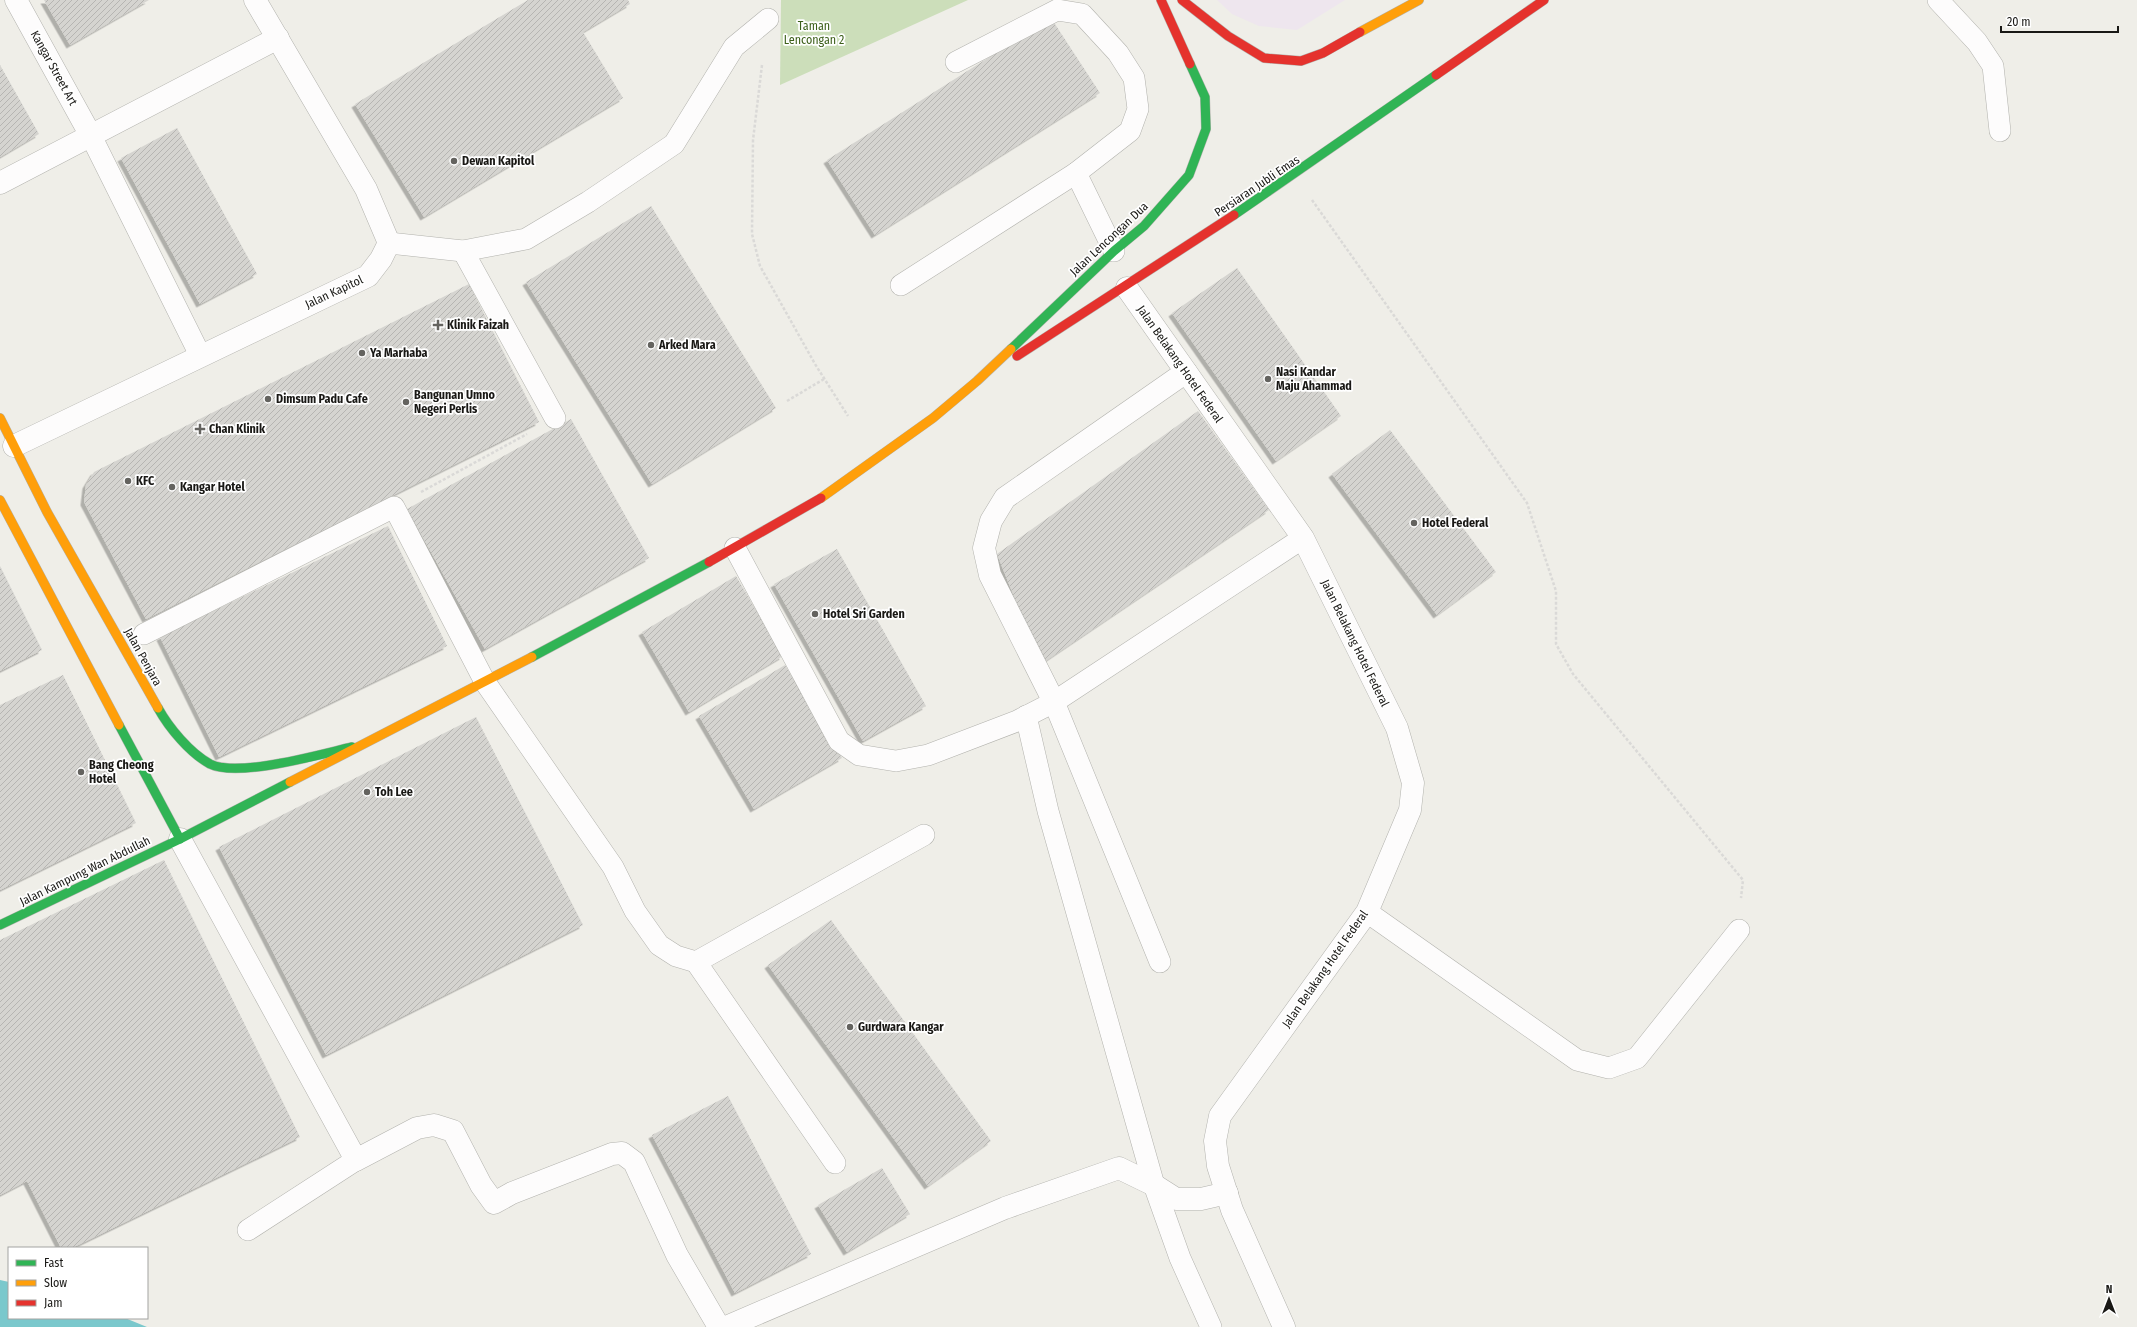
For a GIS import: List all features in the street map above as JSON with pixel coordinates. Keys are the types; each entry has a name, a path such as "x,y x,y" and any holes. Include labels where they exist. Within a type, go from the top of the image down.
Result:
{"main road":[{"name":"Jalan Lencongan Dua","path":"977,381 1114,251 1144,226 1189,175 1206,129 1205,97 1161,0"},
{"path":"1182,0 1228,36 1264,58 1300,61 1322,53 1419,0"},
{"name":"Persiaran Jubli Emas","path":"977,381 1127,288 1294,175 1544,0"},
{"path":"357,746 486,682 735,548 816,501 933,418 977,381"},
{"name":"Jalan Penjara","path":"0,418 47,512 163,717 186,742 212,764 246,768 357,746"},
{"path":"1,506 180,839"},
{"name":"Jalan Kampung Wan Abdullah","path":"0,925 180,839 357,746"}],"street":[{"name":"Kangar Street Art","path":"16,0 91,136"},
{"path":"255,0 366,189 388,243"},
{"path":"0,183 278,38"},
{"name":"Jalan Kapitol","path":"14,446 368,276 381,259 388,243"},
{"name":"Jalan Belakang Hotel Federal","path":"1127,288 1303,538 1398,728 1413,783 1410,810 1367,912 1220,1116 1215,1141 1218,1166 1232,1210 1284,1327"},
{"path":"1054,702 990,575 984,548 991,521 1005,498 1186,372"},
{"path":"180,839 356,1160 417,1128 434,1125 452,1131 481,1185 494,1203 519,1190 612,1154 622,1153 634,1162 677,1255 719,1327"},
{"path":"726,1327 1005,1208 1119,1168 1154,1184 1176,1199 1201,1199 1227,1193"}],"lane":[{"path":"1938,0 1977,42 1993,66 2000,131"},
{"path":"901,285 1076,173 1130,131 1138,109 1134,78 1113,48 1082,14 1057,10 956,62"},
{"path":"388,243 463,251 526,239 588,202 674,144 734,47 768,19"},
{"path":"91,136 200,356"},
{"path":"1076,173 1114,251"},
{"path":"463,251 555,418"},
{"path":"144,634 394,507 486,682 613,867 635,911 659,945 676,956 696,962 835,1163"},
{"path":"735,548 839,741 859,756 896,761 928,755 1022,719 1054,702 1303,538"},
{"path":"1054,702 1160,962"},
{"path":"1022,719 1154,1184 1180,1258 1211,1327"},
{"path":"696,962 924,835"},
{"path":"1367,912 1577,1060 1609,1068 1637,1058 1739,930"},
{"path":"248,1230 356,1160"}],"path":[{"path":"768,19 753,140 752,234 760,266 824,379 848,416"},
{"path":"1294,175 1527,503 1556,591 1556,644 1573,674 1743,880 1739,930"},
{"path":"787,401 824,379"},
{"path":"394,507 555,418"}],"shaded area":[{"path":"1217,0 1345,0 1297,30 1259,26 1232,14"}],"green space":[{"name":"Taman Lencongan 2","path":"781,0 968,0 780,85"}],"water":[{"path":"0,1280 8,1282 8,1319 127,1319 147,1327 0,1327"}],"building":[{"path":"44,0 149,0 70,45"},
{"name":"Dewan Kapitol","path":"528,0 628,0 630,4 583,32 623,98 424,217 355,104"},
{"path":"1051,18 1100,93 875,235 827,160"},
{"path":"0,65 39,134 0,157"},
{"path":"177,128 257,274 200,304 121,158"},
{"name":"Arked Mara","path":"651,206 776,408 652,484 526,282"},
{"path":"1237,268 1341,416 1276,461 1172,313"},
{"path":"469,284 539,422 146,619 84,502 86,485 94,472"},
{"path":"1198,411 1269,510 1041,664 997,554"},
{"path":"571,419 649,558 485,649 407,509"},
{"name":"Hotel Federal","path":"1390,430 1496,572 1437,615 1332,474"},
{"path":"388,526 447,646 219,757 160,637"},
{"path":"837,549 926,706 863,741 774,584"},
{"path":"0,566 42,650 0,671"},
{"path":"736,576 783,656 689,712 642,632"},
{"path":"785,665 842,758 754,809 699,716"},
{"path":"63,675 136,823 0,890 0,705"},
{"path":"476,717 583,925 326,1055 219,847"},
{"path":"164,860 300,1137 74,1247 60,1247 27,1181 0,1195 0,940"},
{"path":"831,920 991,1141 928,1186 768,965"},
{"path":"728,1096 811,1254 735,1293 652,1135"},
{"path":"882,1168 910,1214 847,1252 818,1205"}],"traffic: fast":[{"path":"1011,349 1114,251 1144,226 1189,175 1206,129 1205,97 1190,64"},
{"path":"1234,215 1436,75"},
{"path":"532,657 709,562"},
{"path":"158,708 174,732 188,747 210,764 223,768 259,767 352,747"},
{"path":"119,725 180,839"},
{"path":"0,925 180,839 290,782"}],"traffic: slow":[{"path":"1360,32 1419,0"},
{"path":"821,498 933,418 977,381 1011,349"},
{"path":"0,418 47,512 158,708"},
{"path":"0,500 119,725"},
{"path":"290,782 532,657"}],"traffic: jam":[{"path":"1161,0 1190,64"},
{"path":"1182,0 1228,36 1264,58 1301,61 1323,53 1360,32"},
{"path":"1436,75 1544,0"},
{"path":"1017,356 1234,215"},
{"path":"709,562 821,498"}],"place":[{"name":"Dewan Kapitol","path":"454,161"},
{"name":"Klinik Faizah","path":"438,325"},
{"name":"Arked Mara","path":"651,345"},
{"name":"Ya Marhaba","path":"362,353"},
{"name":"Nasi Kandar Maju Ahammad","path":"1268,379"},
{"name":"Dimsum Padu Cafe","path":"268,399"},
{"name":"Bangunan Umno Negeri Perlis","path":"406,402"},
{"name":"Chan Klinik","path":"200,429"},
{"name":"KFC","path":"128,481"},
{"name":"Kangar Hotel","path":"172,487"},
{"name":"Hotel Federal","path":"1414,523"},
{"name":"Hotel Sri Garden","path":"815,614"},
{"name":"Bang Cheong Hotel","path":"81,772"},
{"name":"Toh Lee","path":"367,792"},
{"name":"Gurdwara Kangar","path":"850,1027"}]}
